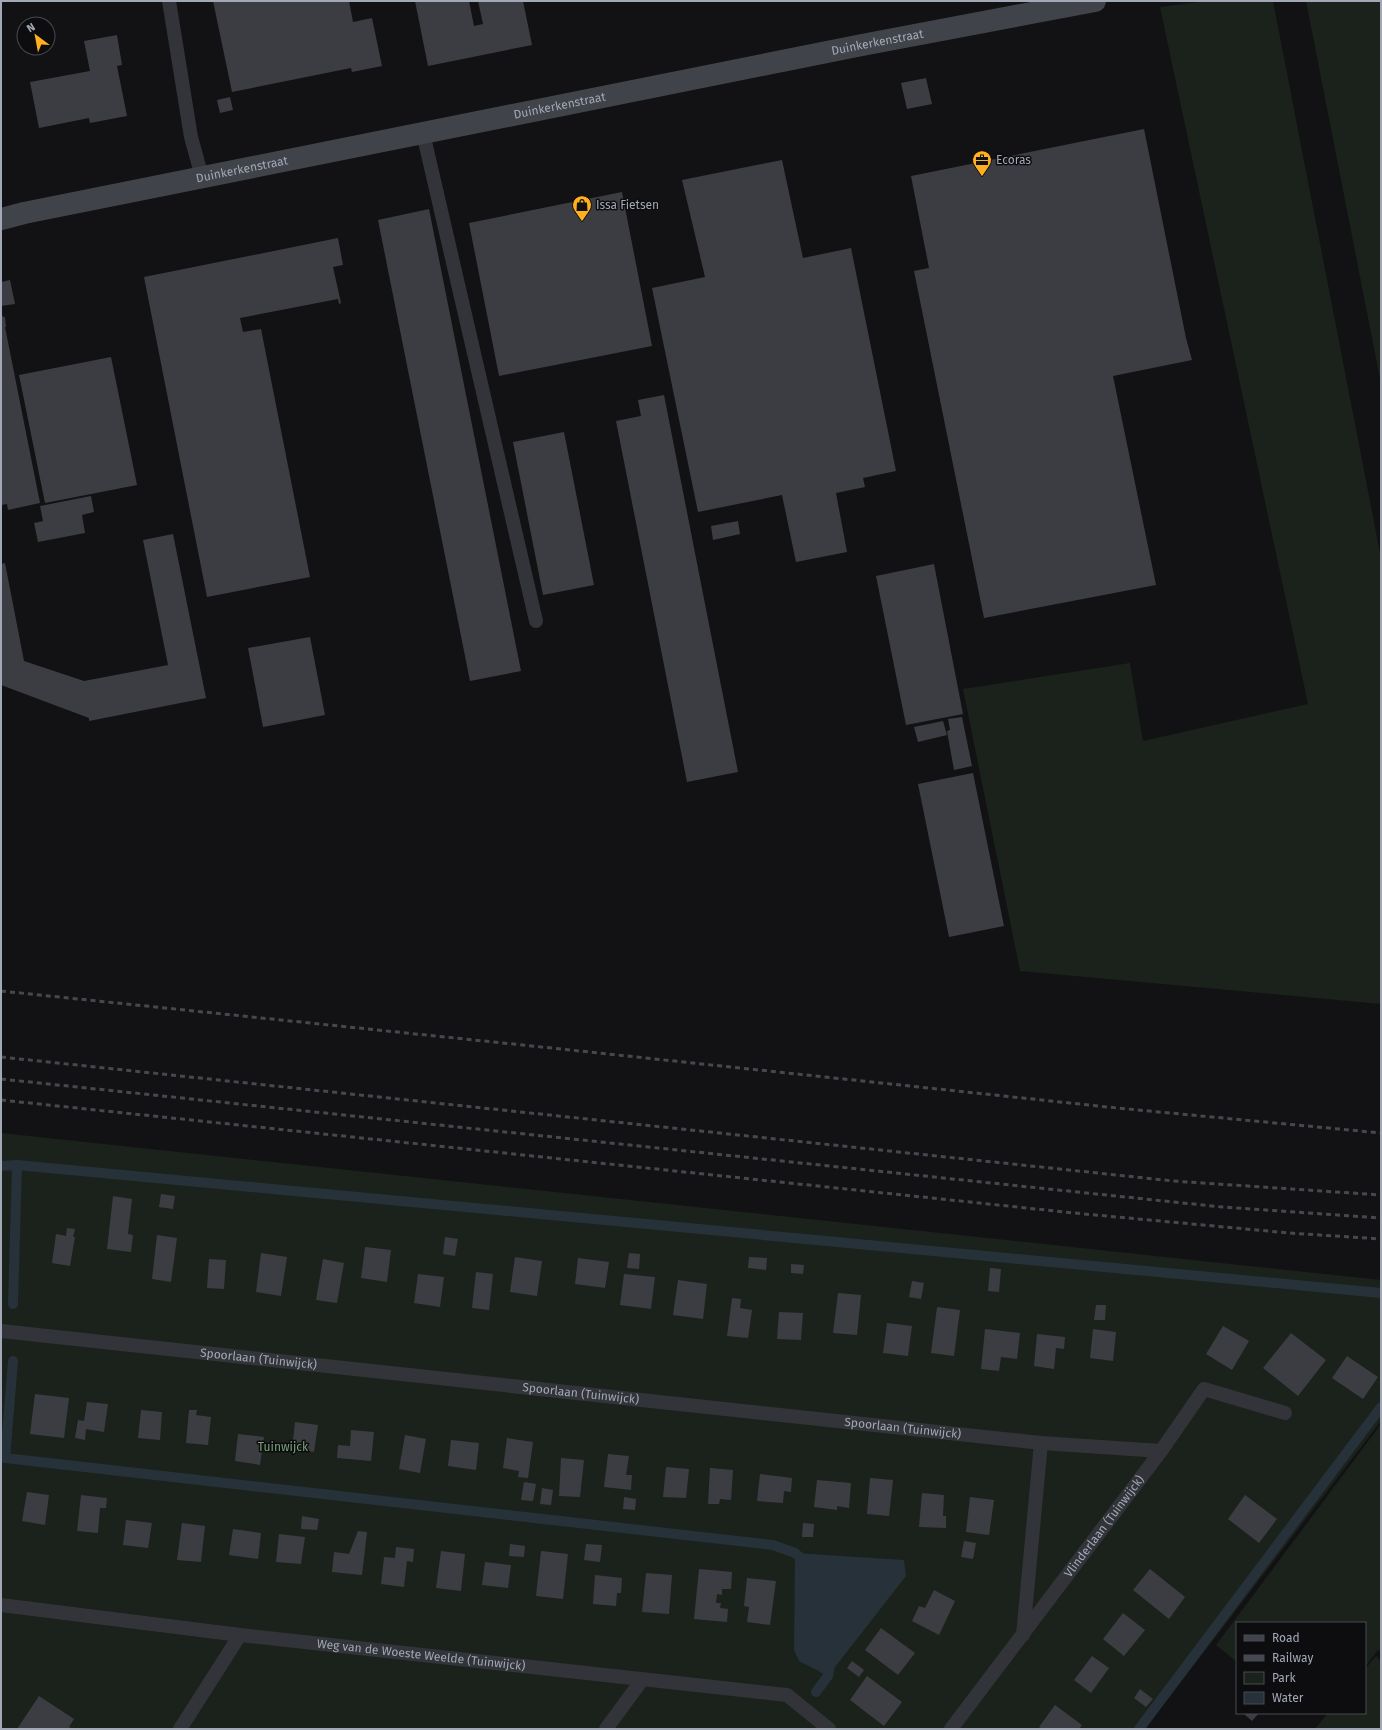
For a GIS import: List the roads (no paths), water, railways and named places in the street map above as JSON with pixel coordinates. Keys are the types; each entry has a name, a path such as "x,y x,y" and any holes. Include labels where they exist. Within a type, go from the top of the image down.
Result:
{"main road":[{"name":"Duinkerkenstraat","path":"1,219 24,213 862,44 1095,1"},
{"name":"Duinkerkenstraat","path":"1,212 24,213"}],"lane":[{"path":"169,1 191,137 202,177"},
{"path":"423,133 536,621"},
{"name":"Spoorlaan (Tuinwijck)","path":"1,1331 1040,1443 1161,1451"},
{"name":"Vlinderlaan (Tuinwijck)","path":"951,1729 1161,1451 1204,1389 1285,1413"},
{"path":"1023,1635 1040,1443"},
{"name":"Weg van de Woeste Weelde (Tuinwijck)","path":"1,1605 240,1634 787,1696 829,1729"},
{"path":"180,1729 240,1634"},
{"path":"606,1729 642,1680"}],"water":[{"path":"795,1553 904,1560 906,1576 828,1676 799,1661 794,1650"}],"waterway":[{"path":"1,1166 17,1165 1381,1293"},
{"path":"13,1304 17,1165"},
{"path":"13,1361 5,1458 773,1545 795,1553 804,1561"},
{"path":"1139,1729 1381,1407"},
{"path":"816,1692 828,1676 830,1663"}],"railway":[{"path":"1,991 1117,1108 1381,1133"},
{"path":"1,1057 1173,1181 1381,1195"},
{"path":"1,1079 1222,1207 1381,1218"},
{"path":"1,1100 1074,1213 1289,1233 1381,1239"}],"place":[{"name":"Ecoras","path":"982,177"},
{"name":"Issa Fietsen","path":"582,222"}],"park label":[{"name":"Tuinwijck","path":"283,1447"}]}
